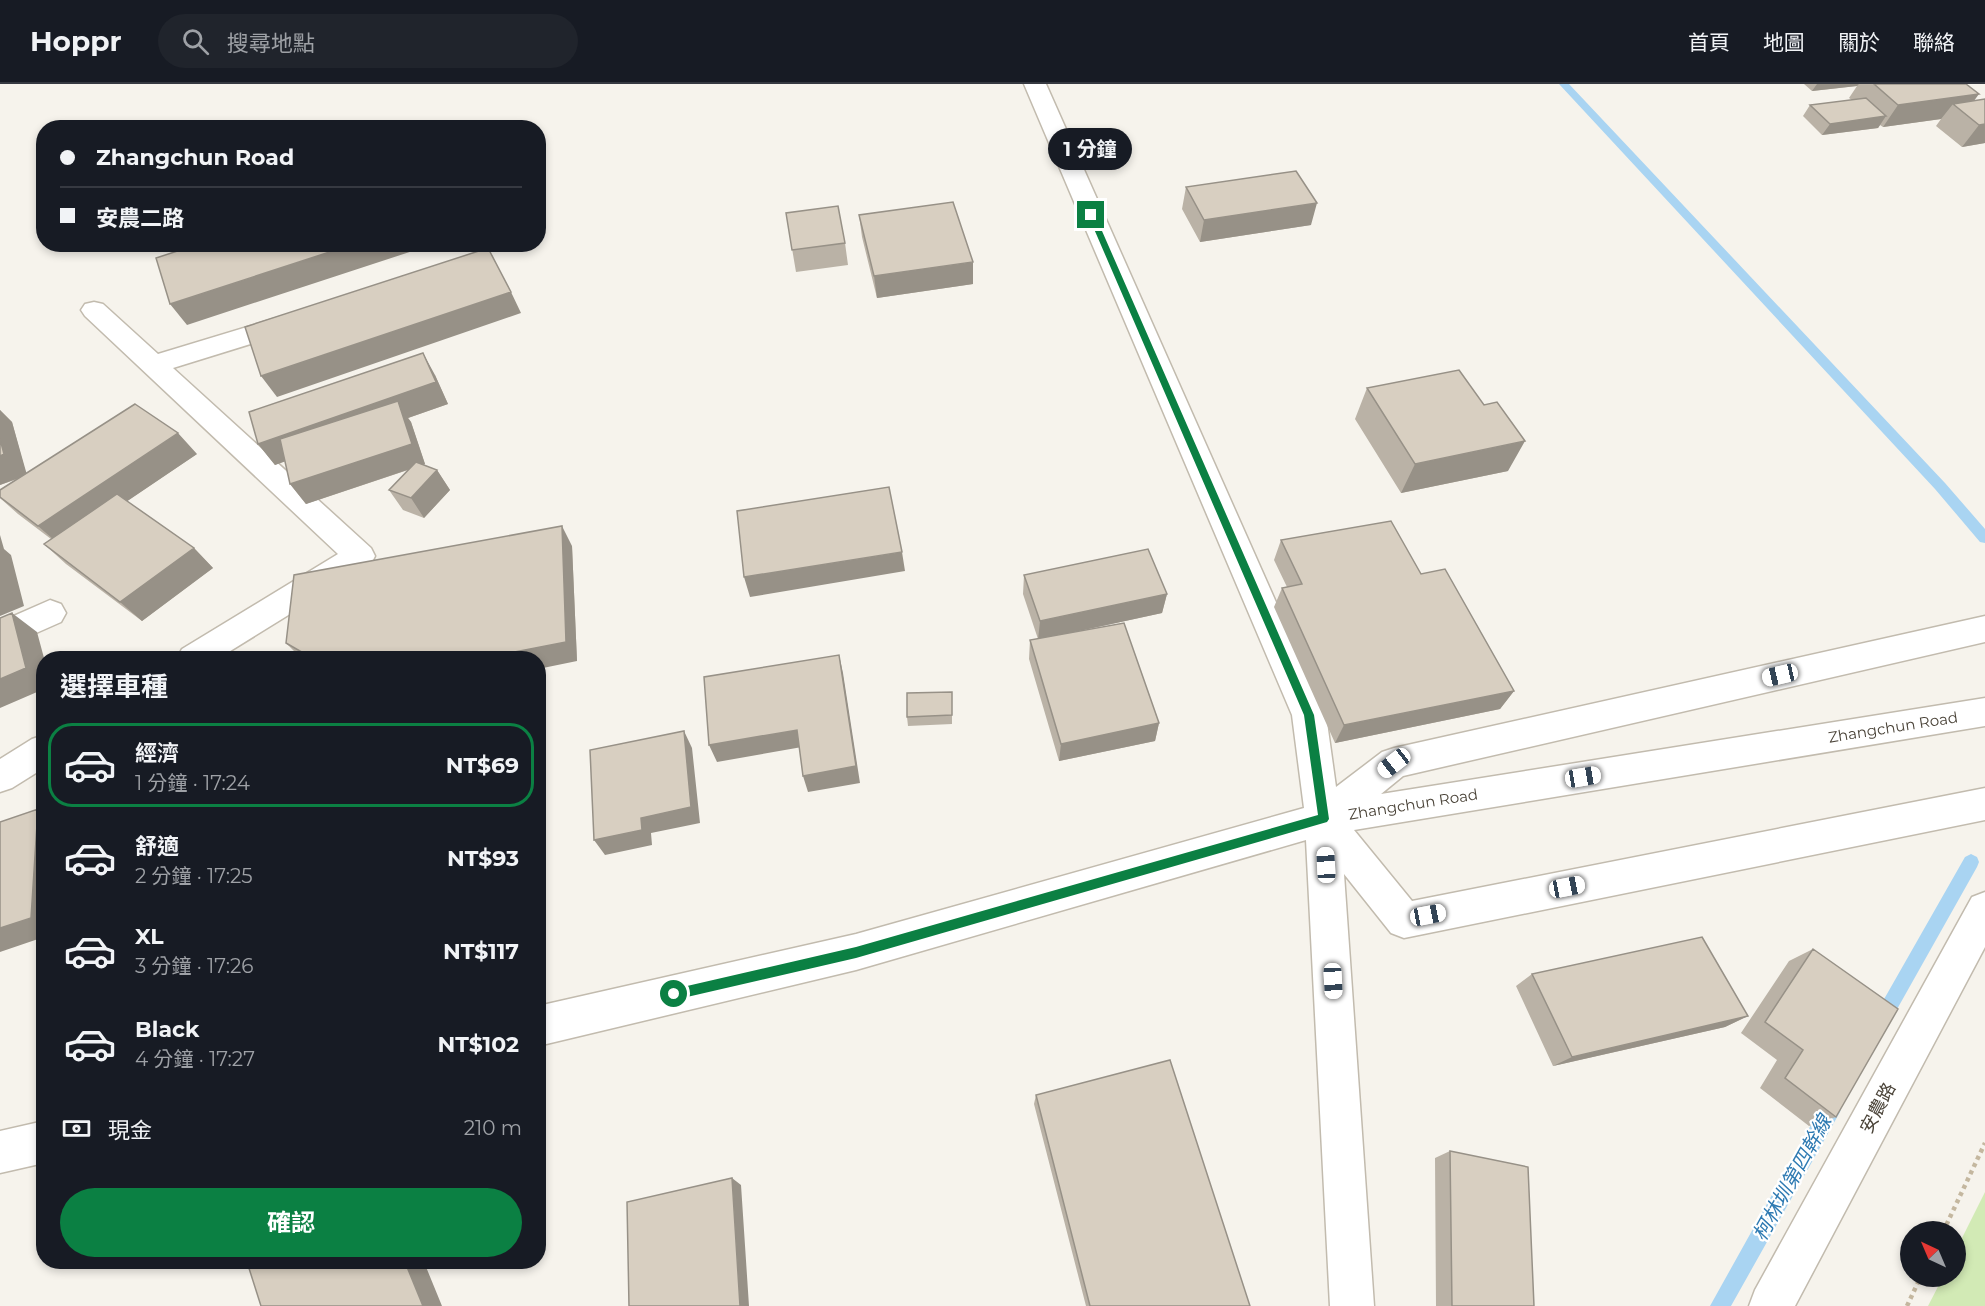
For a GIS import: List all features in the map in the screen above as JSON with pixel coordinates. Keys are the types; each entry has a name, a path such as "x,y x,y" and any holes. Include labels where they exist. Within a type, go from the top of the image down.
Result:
{"street":[{"path":"1035,84 1309,715 1323,819 1352,1306"},
{"path":"94,310 360,556 204,651"},
{"path":"153,364 309,317"},
{"path":"0,636 50,613"},
{"path":"1323,819 1394,763 1985,629"},
{"name":"Zhangchun Road","path":"546,1024 856,952 1323,819 1985,712"},
{"path":"0,777 36,755"},
{"path":"1323,819 1404,920 1985,804"},
{"name":"安農路","path":"1771,1306 1985,910"},
{"path":"0,1152 36,1144"}],"path":[{"path":"1948,1221 1985,1143"},
{"path":"1907,1306 1916,1287"}],"green space":[{"path":"1985,1192 1985,1306 1928,1306 1938,1287 1966,1287 1966,1230"}],"building":[{"path":"1874,84 1966,84 1979,94 1898,105"},
{"path":"1866,98 1886,116 1830,124 1810,105"},
{"path":"1985,99 1985,124 1979,125 1953,104"},
{"path":"1296,171 1317,203 1204,220 1186,187"},
{"path":"953,202 973,262 874,276 859,215"},
{"path":"838,206 845,243 792,250 786,213"},
{"path":"174,252 329,252 170,304 156,258"},
{"path":"476,252 490,252 511,292 261,376 245,327"},
{"path":"423,353 436,382 258,444 249,412"},
{"path":"1459,370 1484,405 1497,402 1525,441 1415,464 1367,388"},
{"path":"398,401 412,444 290,484 280,439"},
{"path":"135,404 178,433 38,526 0,497 0,490"},
{"path":"0,439 4,454 0,456"},
{"path":"416,462 437,470 411,498 389,490"},
{"path":"889,487 902,552 744,577 737,511"},
{"path":"117,494 194,548 120,602 44,544"},
{"path":"1391,521 1421,574 1445,569 1514,691 1344,725 1282,588 1302,584 1281,540"},
{"path":"562,526 566,642 520,651 300,651 286,643 294,575"},
{"path":"1148,549 1167,594 1040,621 1024,575"},
{"path":"12,613 26,668 0,679 0,618"},
{"path":"1124,623 1159,723 1061,744 1030,640"},
{"path":"839,655 856,766 803,776 797,730 709,745 704,677"},
{"path":"952,692 952,715 907,717 907,693"},
{"path":"684,731 691,807 641,818 642,830 594,840 590,750"},
{"path":"36,810 31,918 0,928 0,822"},
{"path":"1702,937 1748,1016 1572,1057 1532,974"},
{"path":"1813,949 1898,1009 1836,1117 1785,1078 1803,1050 1765,1022"},
{"path":"1170,1060 1250,1306 1090,1306 1036,1095"},
{"path":"1450,1151 1528,1167 1534,1306 1452,1306"},
{"path":"732,1178 740,1306 629,1306 627,1202"},
{"path":"249,1269 408,1269 423,1306 261,1306"}],"waterway":[{"path":"1564,84 1940,486 1985,538"},
{"name":"柯林圳第四幹線","path":"1881,1021 1971,862"},
{"name":"柯林圳第四幹線","path":"1720,1306 1833,1105"}],"route":[{"path":"674,994 856,952 1323,819 1309,715 1091,215"}]}
